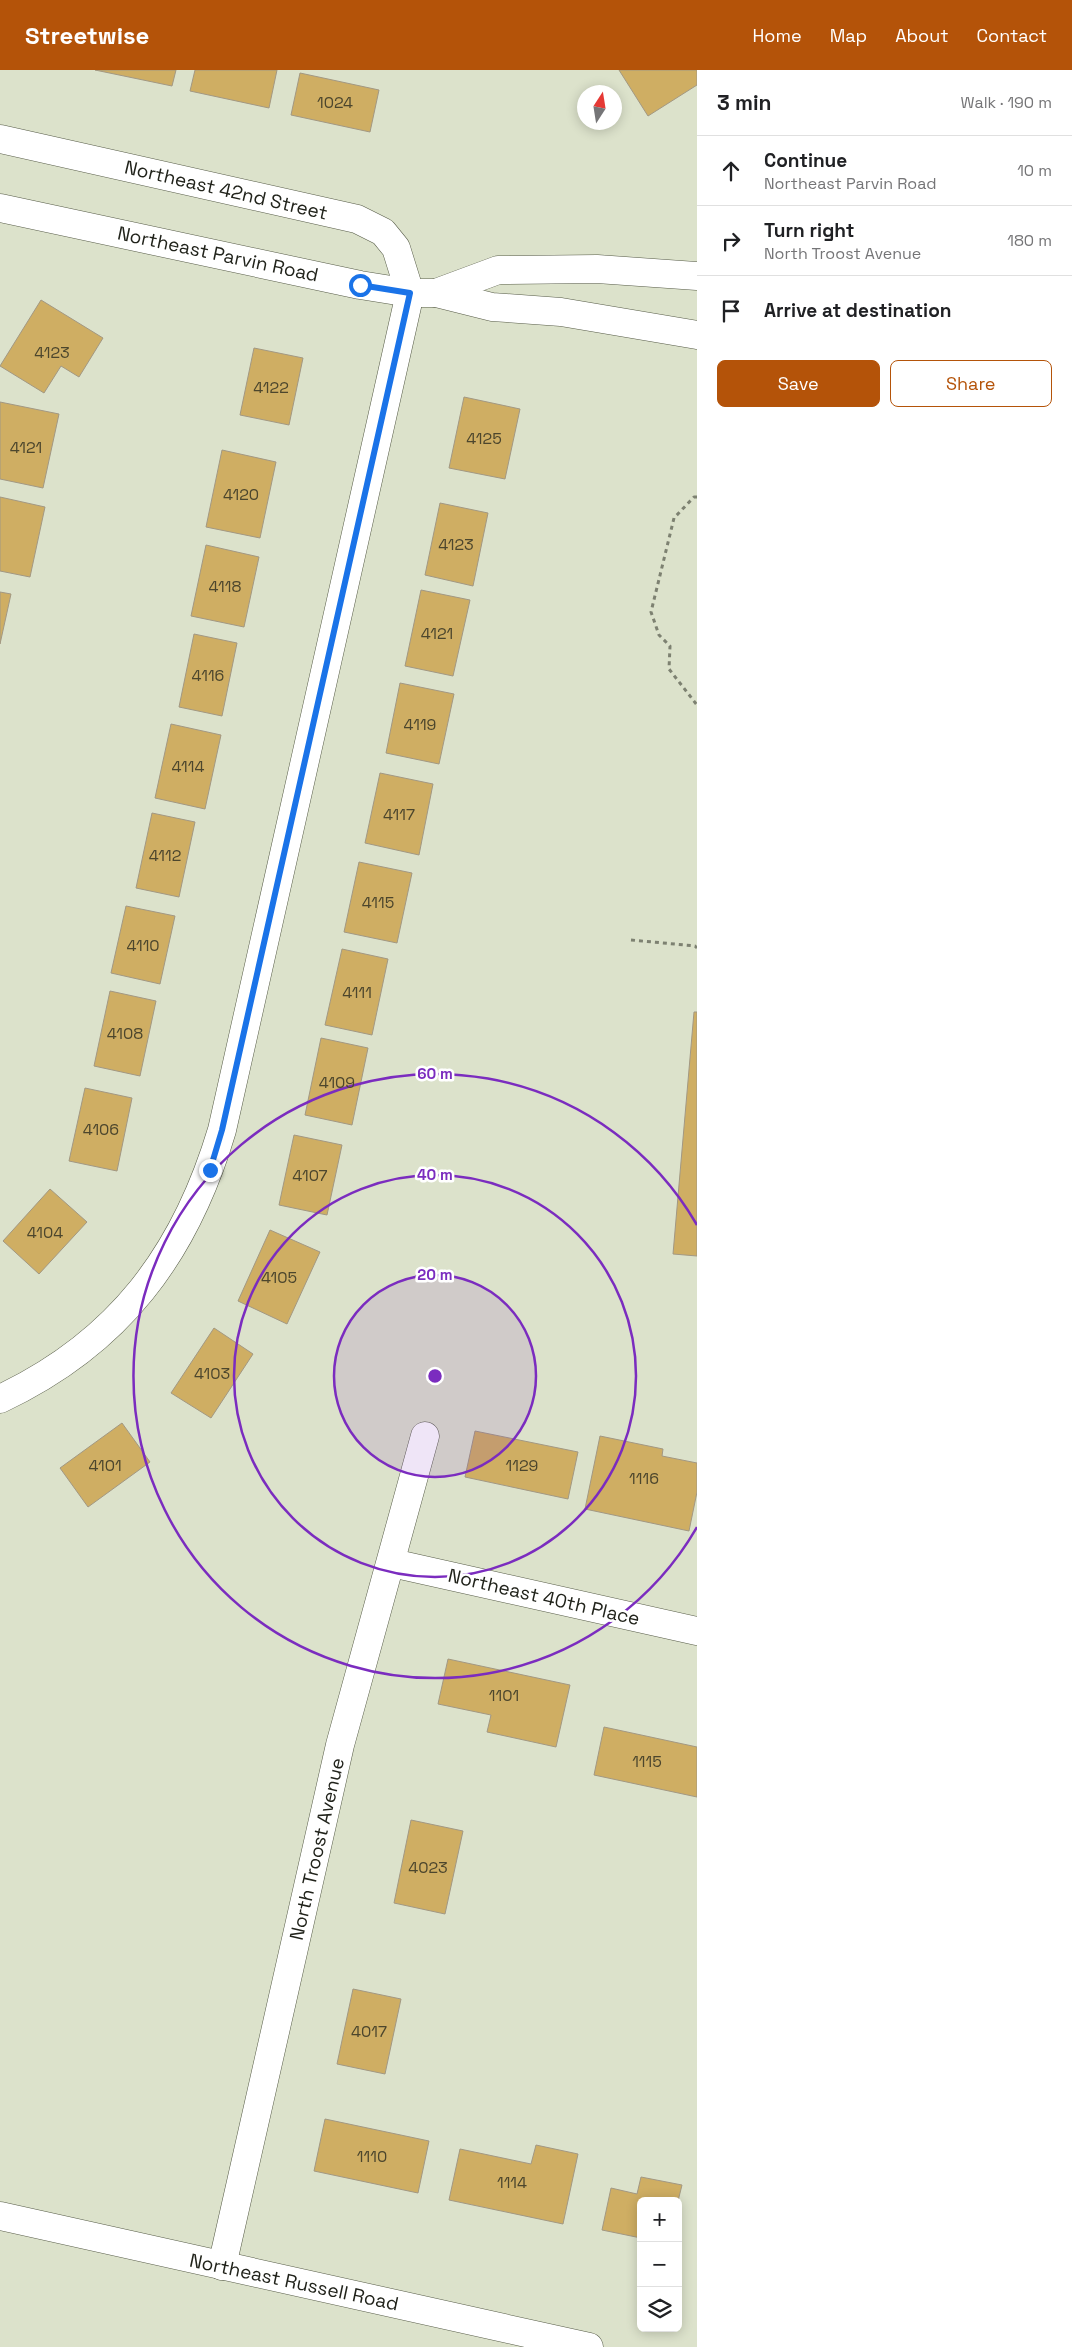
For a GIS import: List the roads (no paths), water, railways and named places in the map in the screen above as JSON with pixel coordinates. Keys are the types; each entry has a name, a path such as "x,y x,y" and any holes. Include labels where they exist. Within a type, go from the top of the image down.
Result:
{"street":[{"name":"Northeast 42nd Street","path":"0,139 357,219 383,232 396,248 410,293"},
{"name":"Northeast Parvin Road","path":"0,208 360,285 410,293 436,293 492,307 561,312 697,335"},
{"name":"Northeast Parvin Road","path":"436,293 498,270 597,269 697,276"},
{"path":"11,1394 58,1367 91,1342 133,1300 173,1246 194,1209 210,1170 222,1130 410,293"},
{"name":"North Troost Avenue","path":"222,2266 340,1745 392,1563 425,1436"},
{"name":"Northeast 40th Place","path":"392,1563 697,1631"},
{"name":"Northeast Russell Road","path":"0,2216 589,2347"}]}
